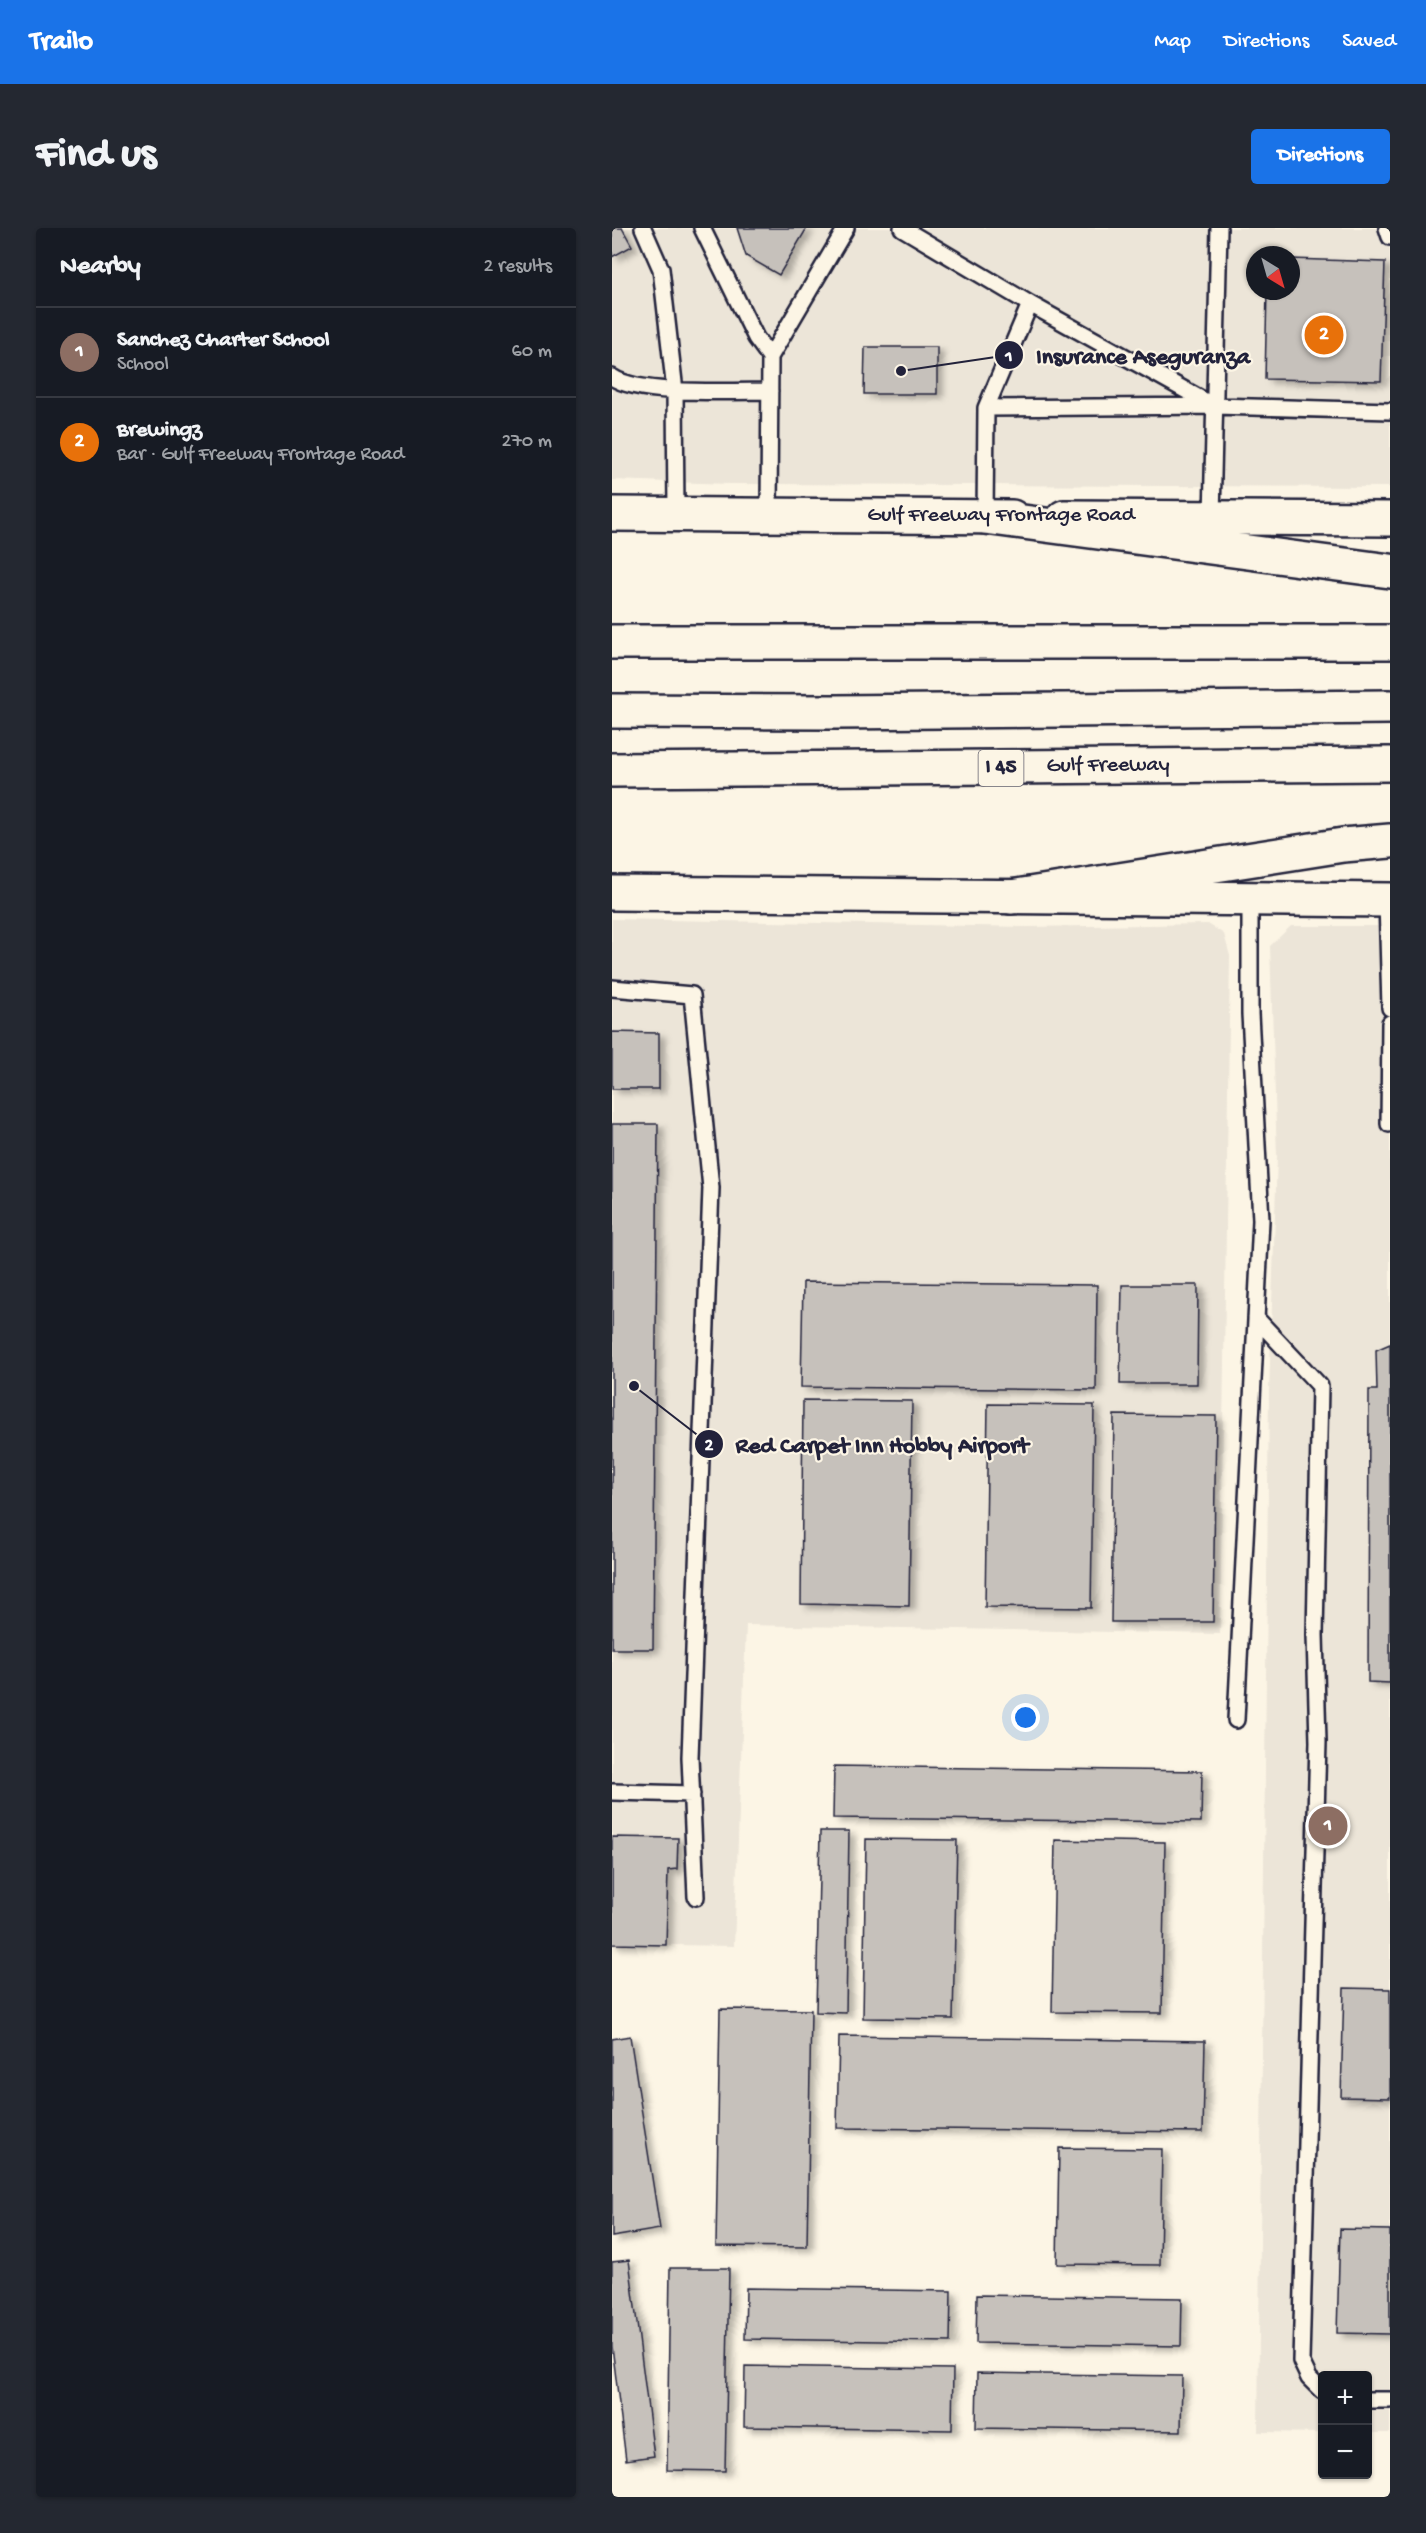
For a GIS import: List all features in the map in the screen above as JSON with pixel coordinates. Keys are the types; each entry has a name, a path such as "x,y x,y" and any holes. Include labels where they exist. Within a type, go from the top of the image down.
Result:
{"main road":[{"name":"Gulf Freeway Frontage Road","path":"612,514 1390,519"},
{"path":"985,517 1390,571"},
{"path":"612,642 1390,642"},
{"path":"612,711 836,712 1390,707"},
{"name":"Gulf Freeway","path":"612,770 1390,764"},
{"path":"1011,897 1343,845 1390,841"},
{"path":"612,893 1389,900"}],"lane":[{"path":"643,228 661,269 675,391 676,513"},
{"path":"702,228 756,338 770,357"},
{"path":"769,514 770,357 846,228"},
{"path":"902,228 1030,304 1215,406"},
{"path":"1212,517 1219,228"},
{"path":"1387,228 1390,237"},
{"path":"985,517 986,408 1030,304"},
{"path":"612,377 620,383 675,391 770,391"},
{"path":"986,408 1215,406 1390,411"},
{"path":"1236,1720 1261,1220 1250,1014 1250,899"},
{"path":"1389,900 1390,1008"},
{"path":"612,987 692,995 711,1188 690,1757 696,1897"},
{"path":"1389,1124 1390,1023"},
{"path":"1256,1318 1320,1386 1314,1635 1318,1742 1301,2361 1309,2378 1318,2386"},
{"path":"612,1792 692,1794"},
{"path":"1372,2400 1390,2400"}],"shaded area":[{"path":"612,228 1390,228 1390,487 730,484 612,480"},
{"path":"612,919 1028,927 1208,924 1224,934 1230,956 1220,1634 746,1625 734,1946 612,1944"},
{"path":"1291,926 1390,926 1390,2433 1372,2433 1372,2371 1318,2371 1318,2433 1258,2432 1269,1391 1277,1157 1270,946"}],"building":[{"path":"612,228 622,228 632,246 612,257"},
{"path":"737,228 807,228 779,275 746,256"},
{"path":"1300,259 1385,262 1381,381 1265,379 1267,300 1300,300"},
{"path":"865,347 937,347 937,394 864,394"},
{"path":"612,1032 659,1033 659,1089 612,1089"},
{"path":"612,1124 658,1124 653,1649 612,1649"},
{"path":"803,1282 1097,1285 1096,1390 801,1387"},
{"path":"1122,1285 1198,1285 1197,1384 1120,1384"},
{"path":"1390,1344 1390,1683 1368,1682 1369,1390 1377,1390 1376,1350"},
{"path":"803,1400 912,1401 909,1606 801,1604"},
{"path":"988,1404 1094,1405 1091,1608 985,1607"},
{"path":"1114,1415 1216,1416 1213,1622 1111,1622"},
{"path":"834,1766 1202,1771 1201,1822 833,1818"},
{"path":"820,1831 849,1831 846,2013 816,2012"},
{"path":"612,1837 678,1838 677,1869 668,1870 666,1945 612,1944"},
{"path":"866,1839 957,1840 953,2019 863,2018"},
{"path":"1055,1840 1165,1842 1162,2013 1052,2012"},
{"path":"1344,1988 1390,1989 1390,2098 1341,2097"},
{"path":"720,2009 811,2010 807,2247 716,2246"},
{"path":"630,2036 660,2229 612,2237 612,2039"},
{"path":"839,2036 1205,2041 1203,2132 837,2128"},
{"path":"1059,2148 1162,2149 1160,2265 1057,2264"},
{"path":"1340,2229 1390,2230 1390,2334 1337,2333"},
{"path":"629,2260 654,2456 626,2460 612,2346 612,2262"},
{"path":"670,2268 729,2268 725,2471 667,2470"},
{"path":"746,2288 951,2291 950,2342 745,2339"},
{"path":"977,2295 1182,2298 1181,2346 976,2343"},
{"path":"745,2366 953,2369 952,2430 744,2427"},
{"path":"977,2373 1182,2376 1181,2431 976,2428"}],"place":[{"name":"Brewingz","path":"1324,335"},
{"name":"Insurance Aseguranza","path":"901,371"},
{"name":"Red Carpet Inn Hobby Airport","path":"634,1386"},
{"name":"Sanchez Charter School","path":"1328,1826"}]}
